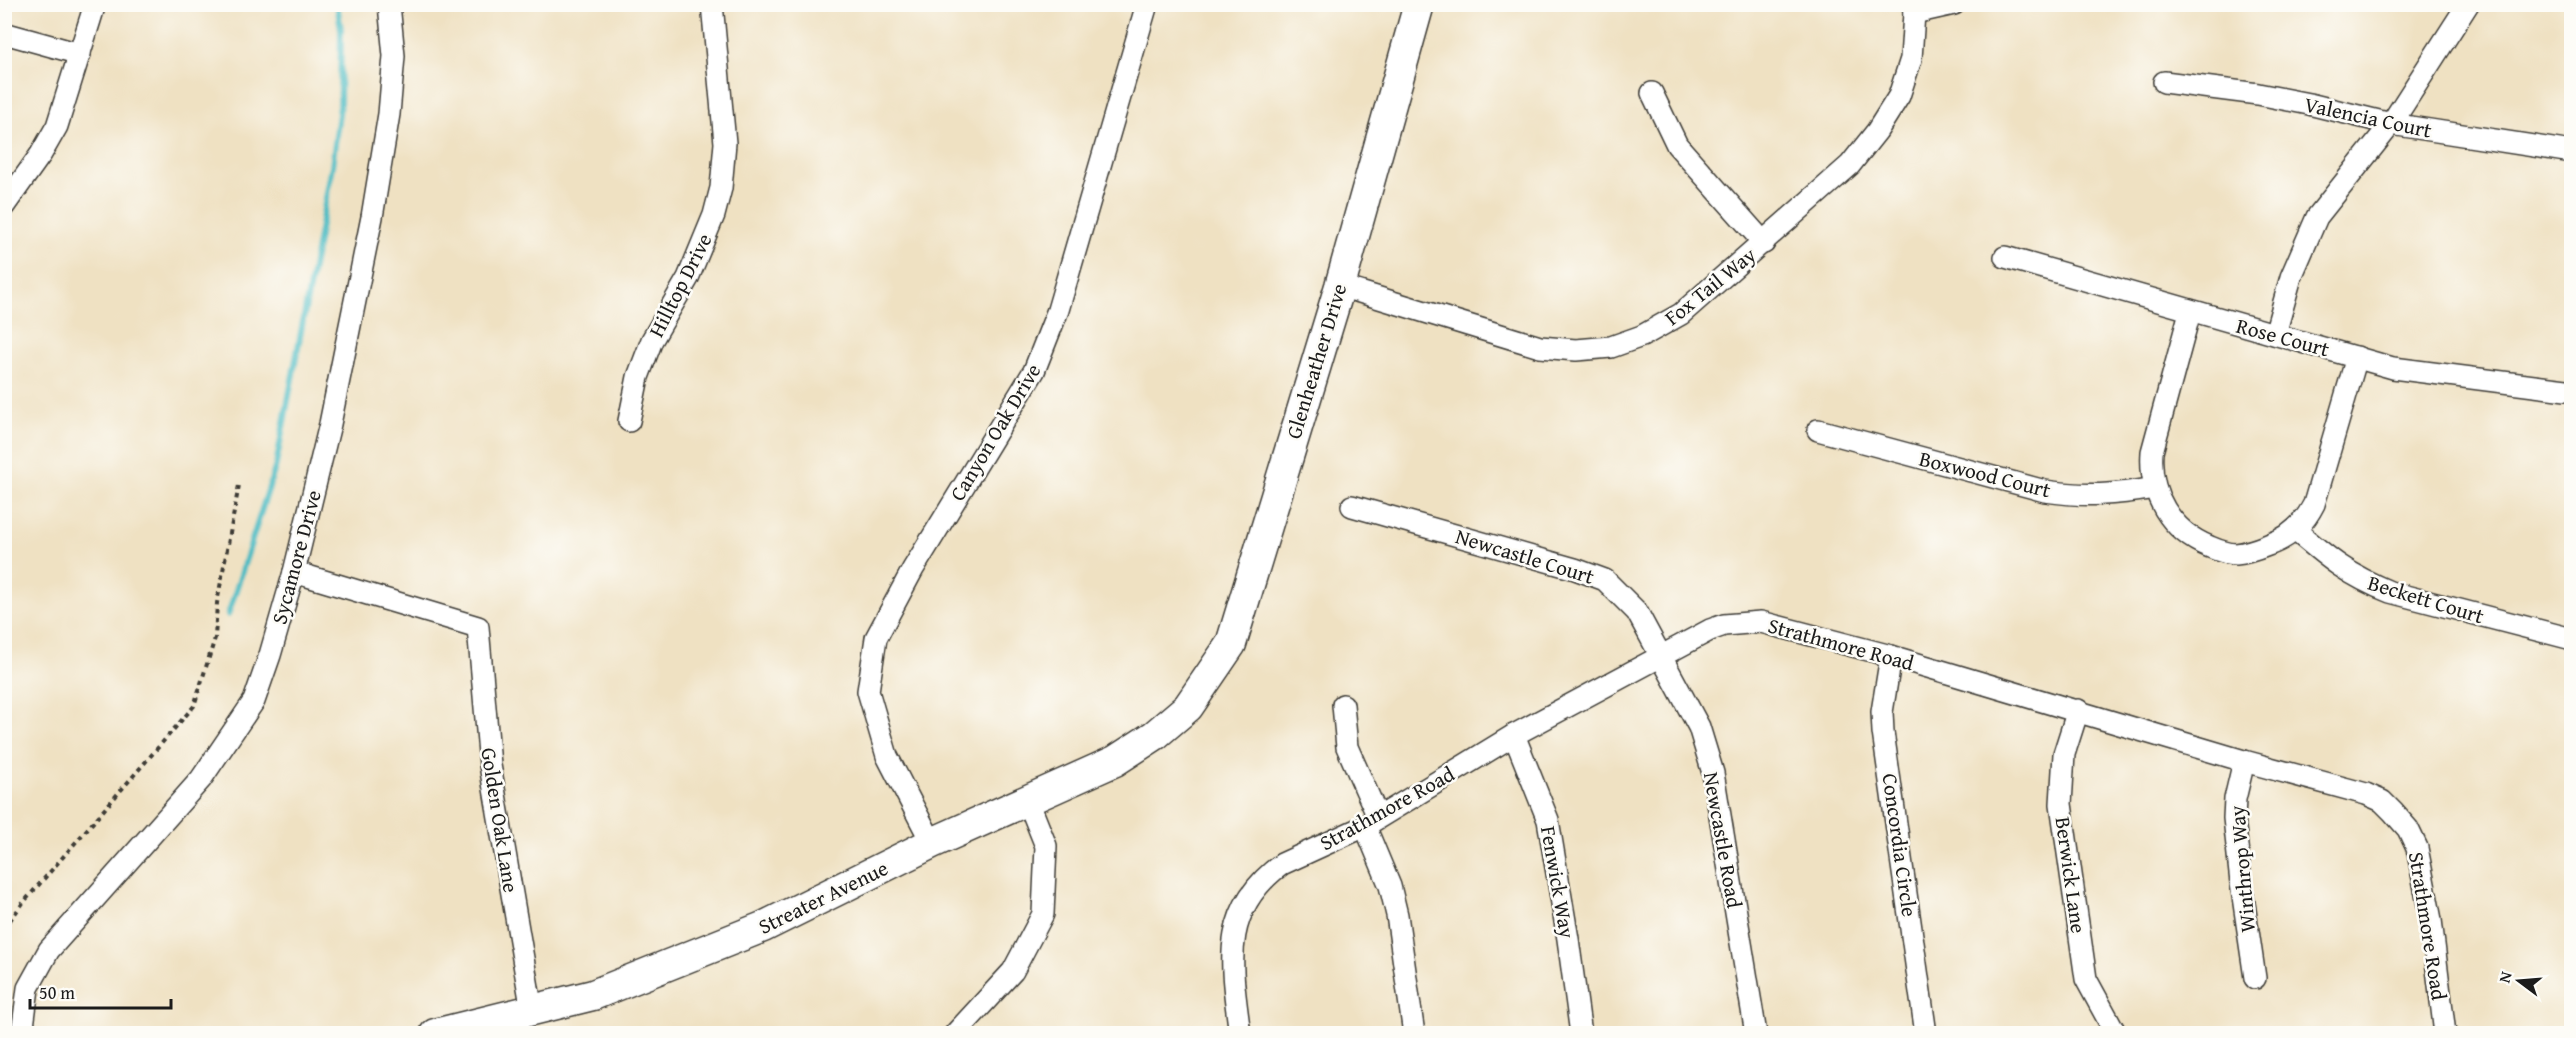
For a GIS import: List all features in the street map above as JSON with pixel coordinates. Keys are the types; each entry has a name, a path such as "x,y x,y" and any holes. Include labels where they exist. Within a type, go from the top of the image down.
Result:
{"street":[{"path":"4,206 41,154 57,126 95,4"},
{"name":"Sycamore Drive","path":"22,1034 28,988 49,950 201,779 254,701 294,572 330,424 372,217 389,114 393,56 389,4"},
{"name":"Hilltop Drive","path":"629,421 638,377 652,340 688,278 707,233 721,188 725,143 712,4"},
{"name":"Canyon Oak Drive","path":"932,843 887,756 868,691 876,638 913,569 1034,371 1058,310 1147,4"},
{"name":"Glenheather Drive","path":"1188,706 1231,644 1340,285 1419,4"},
{"path":"1914,9 1954,4"},
{"path":"2275,334 2291,277 2317,217 2391,124 2469,4"},
{"name":"Fox Tail Way","path":"1340,285 1540,347 1576,350 1611,347 1642,336 1681,314 1850,165 1877,131 1899,96 1911,59 1914,9"},
{"path":"4,33 80,54"},
{"name":"Valencia Court","path":"2164,82 2258,94 2391,124 2571,152"},
{"path":"1652,93 1677,145 1764,243"},
{"name":"Rose Court","path":"2005,257 2190,312 2393,368 2566,390"},
{"path":"2190,312 2152,452 2151,471 2155,488 2165,511 2175,526 2198,543 2235,554 2275,543 2307,519 2314,504 2357,357"},
{"name":"Boxwood Court","path":"1818,430 2045,491 2080,496 2113,496 2155,488"},
{"name":"Newcastle Court","path":"1352,506 1575,569 1605,580 1637,612 1662,656"},
{"name":"Beckett Court","path":"2295,530 2339,567 2362,581 2390,592 2571,639"},
{"name":"Golden Oak Lane","path":"294,572 478,627 490,765 532,1011"},
{"name":"Strathmore Road","path":"1240,1034 1234,986 1234,930 1252,891 1282,864 1371,821 1514,735 1717,627 1745,622 1761,622 1891,656 2244,761 2366,794 2382,801 2408,829 2417,848 2431,920 2445,1034"},
{"name":"Newcastle Road","path":"1662,656 1699,727 1713,773 1756,1034"},
{"name":"Concordia Circle","path":"1891,656 1882,712 1883,732 1926,1034"},
{"path":"1343,705 1347,747 1371,821 1397,915 1414,1034"},
{"name":"Streater Avenue","path":"435,1034 593,995 763,927 932,843 1115,761 1155,735 1188,706"},
{"name":"Berwick Lane","path":"2078,710 2064,754 2061,804 2086,979 2116,1034"},
{"name":"Fenwick Way","path":"1514,735 1548,820 1581,1034"},
{"name":"Winthrop Way","path":"2244,761 2235,799 2234,818 2255,978"},
{"path":"955,1034 1013,971 1043,914 1046,846 1028,801"}],"path":[{"path":"4,928 23,903 194,706 215,638 217,603 239,485"}],"waterway":[{"path":"228,615 276,465 332,166 340,106 341,29 337,4"}]}
